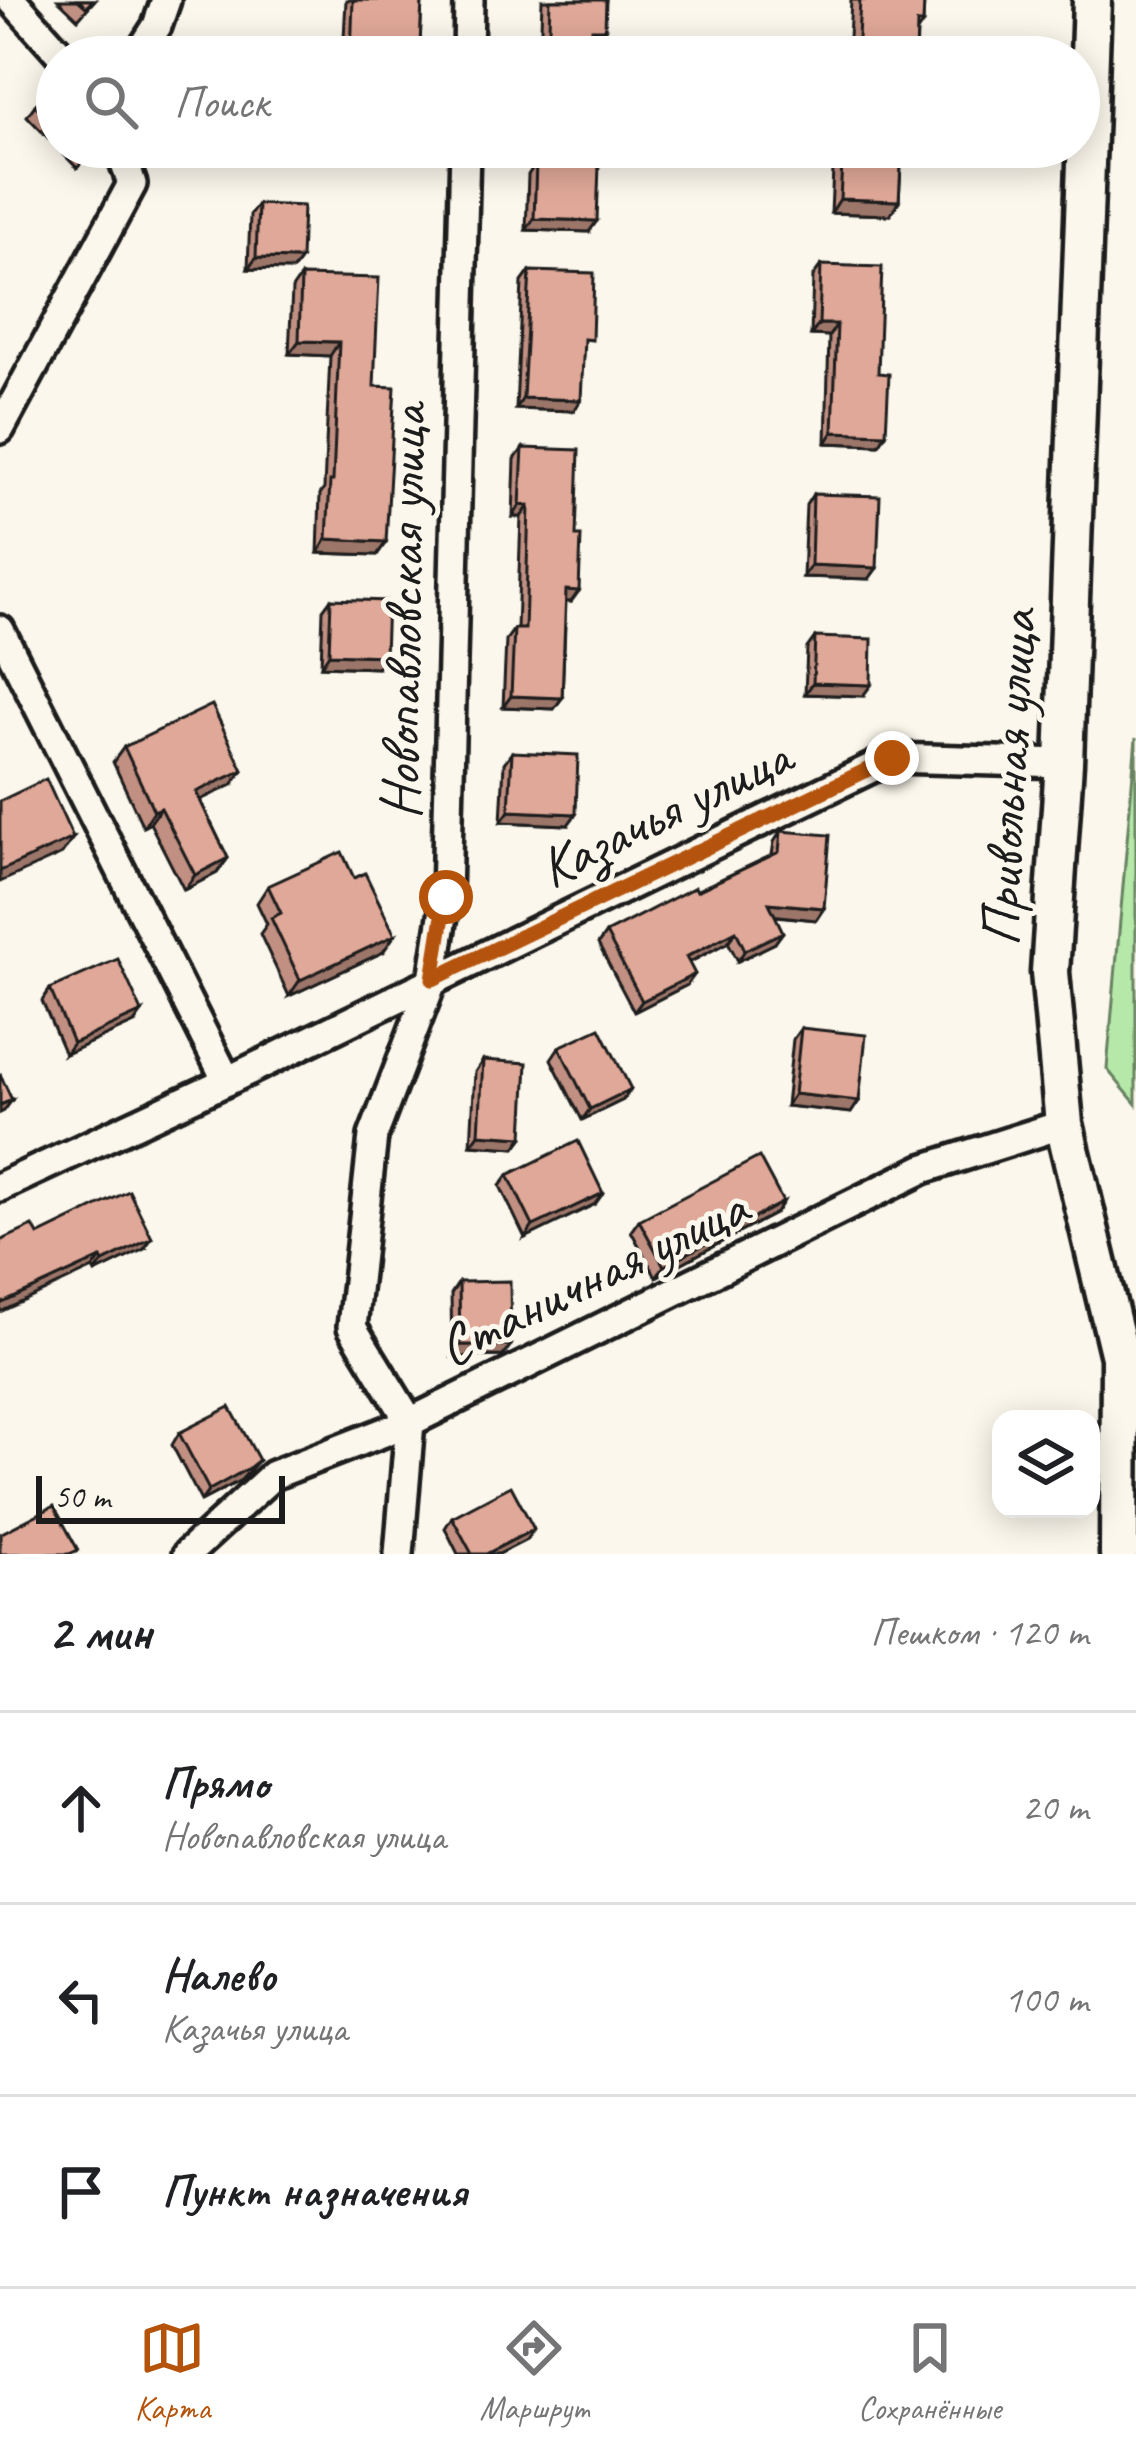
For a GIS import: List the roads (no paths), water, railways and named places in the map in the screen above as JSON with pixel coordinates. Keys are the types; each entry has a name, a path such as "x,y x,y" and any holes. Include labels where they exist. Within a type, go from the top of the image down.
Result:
{"street":[{"path":"12,0 44,36"},
{"path":"150,36 166,0"},
{"path":"468,36 469,0"},
{"name":"Привольная улица","path":"1090,36 1091,0"},
{"path":"0,429 132,184 126,168"},
{"name":"Новопавловская улица","path":"410,1422 352,1327 373,1136 433,979 446,897 464,168"},
{"name":"Привольная улица","path":"1085,168 1064,763 1050,972 1064,1124 1120,1357 1119,1554"},
{"path":"0,630 227,1081"},
{"name":"Казачья улица","path":"0,1187 892,758 1064,763"},
{"name":"Станичная улица","path":"187,1554 273,1475 410,1422 923,1169 1064,1124"},
{"path":"399,1554 410,1422"}]}
